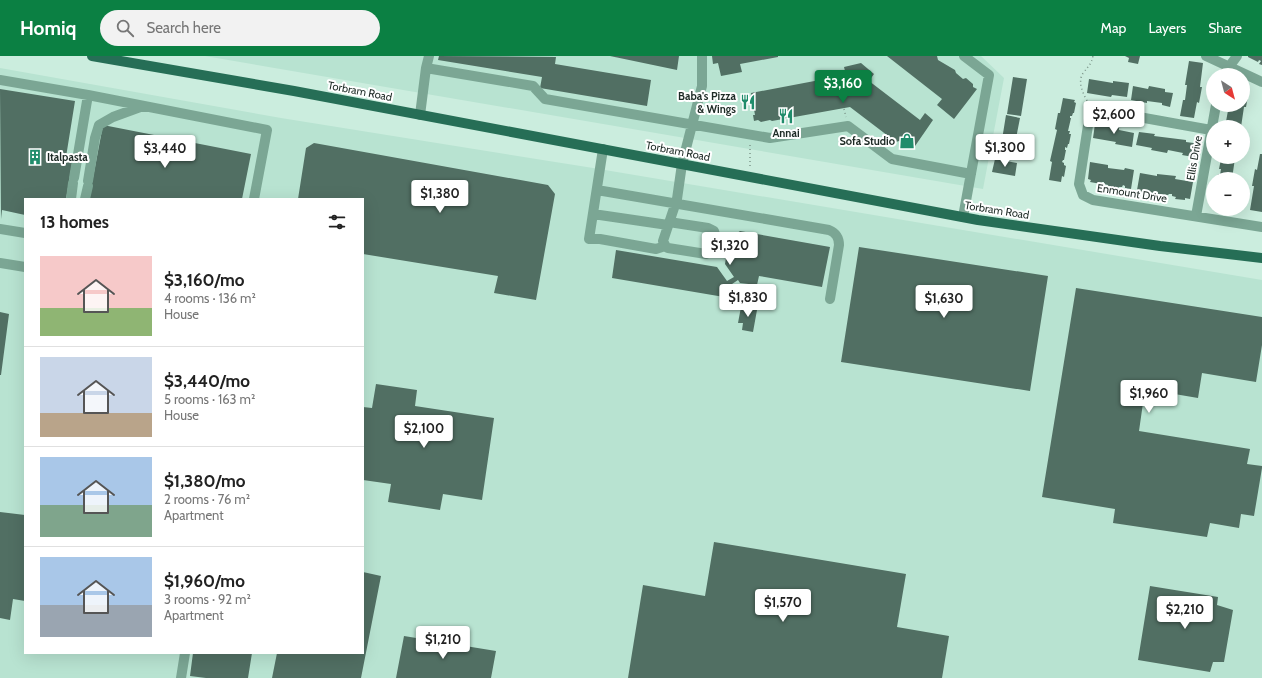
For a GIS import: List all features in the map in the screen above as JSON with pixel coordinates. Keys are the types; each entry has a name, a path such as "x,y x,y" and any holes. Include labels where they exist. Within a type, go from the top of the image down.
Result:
{"main road":[{"name":"Torbram Road","path":"92,56 294,91 963,217 1160,246 1262,258"}],"street":[{"path":"420,115 429,56"},
{"path":"665,246 663,241 675,203 682,164 702,86 702,56"},
{"path":"963,217 989,75 964,56"},
{"path":"1206,56 1262,82"},
{"path":"1229,66 1237,56"},
{"path":"426,68 533,86 545,99 770,138 848,126 892,159 971,174"},
{"path":"0,80 88,95 267,130 254,198"},
{"path":"71,198 88,95"},
{"path":"85,198 95,138 99,125 112,117 143,106"},
{"path":"1094,113 1100,110 1206,129"},
{"name":"Enmount Drive","path":"1094,113 1089,119 1079,184 1083,195 1093,200 1262,227"},
{"path":"593,214 708,228 714,231 716,237 713,249 709,253 668,248 665,246 656,249 600,239 589,239 603,149"},
{"name":"Ellis Drive","path":"1196,216 1206,162"},
{"path":"597,190 833,231 838,237 839,245 830,299"},
{"path":"0,228 24,233"},
{"path":"0,263 24,266"},
{"path":"181,678 185,654"}],"path":[{"path":"1093,56 1091,64 1082,73 1081,81 1083,94 1094,113"},
{"path":"750,135 751,177"}],"shaded area":[{"path":"205,56 981,56 1004,78 983,189"},
{"path":"0,68 281,118 593,168 1262,280 1262,678 0,678"}],"building":[{"path":"439,56 556,57 555,64 651,80 647,106 540,88 542,77 438,60"},
{"path":"610,56 679,56 677,70"},
{"path":"712,56 778,57 740,64 742,72 721,76 718,63 713,64"},
{"path":"887,56 937,56 938,60 955,70 956,73 963,79 966,78 973,84 973,87 977,89 954,119 937,105 942,99"},
{"path":"1125,56 1140,56 1138,64 1128,62 1129,58"},
{"path":"1248,56 1262,56 1262,65 1259,64 1261,61 1259,60 1258,62"},
{"path":"1189,61 1203,63 1200,87 1202,87 1194,118 1180,116 1183,100 1185,100 1187,85 1185,85"},
{"path":"861,63 874,74 869,81 920,120 925,113 933,120 913,149 909,146 906,147 899,141 896,142 850,107 772,121 754,121 753,115 755,115 751,93 846,75 844,67"},
{"path":"1013,77 1027,79 1021,116 1007,114"},
{"path":"1089,79 1113,83 1113,81 1129,83 1127,97 1112,95 1111,97 1087,93"},
{"path":"1133,86 1148,89 1149,86 1165,89 1165,92 1173,93 1170,107 1162,105 1162,103 1147,101 1147,103 1131,100"},
{"name":"Italpasta","path":"0,89 75,101 66,157 73,158 66,198 24,198 24,215 2,210 1,219"},
{"path":"1063,98 1075,100 1074,102 1076,103 1074,113 1070,116 1071,118 1068,131 1070,131 1069,134 1071,134 1069,144 1067,148 1065,147 1066,150 1064,160 1062,162 1066,166 1064,177 1062,176 1061,182 1049,180 1052,162 1050,161 1057,130 1055,129"},
{"path":"1228,112 1243,112 1242,120 1226,120"},
{"path":"1006,115 1020,118 1013,154 1000,152"},
{"path":"1095,124 1119,128 1119,130 1134,133 1132,147 1115,144 1116,142 1093,138"},
{"path":"103,125 251,154 242,198 89,198"},
{"path":"1139,132 1201,144 1199,158 1182,155 1183,153 1168,150 1167,153 1151,150 1152,148 1136,145"},
{"path":"314,143 548,185 555,194 536,300 494,293 498,276 364,254 364,198 298,198 306,148"},
{"path":"1260,154 1262,154 1262,212 1250,210 1255,169 1257,170"},
{"path":"995,159 1017,163 1015,176 992,172"},
{"path":"1090,162 1108,165 1108,168 1124,170 1125,168 1134,170 1131,189 1125,188 1123,185 1118,189 1108,187 1108,185 1104,184 1104,182 1101,184 1090,182 1091,180 1088,179"},
{"path":"1220,164 1234,164 1233,172 1220,172 1221,169 1219,169"},
{"path":"1140,173 1157,176 1157,174 1176,176 1175,179 1193,182 1190,199 1175,199 1176,197 1172,196 1172,194 1158,194 1158,192 1155,191 1155,193 1151,193 1151,195 1140,193 1140,191 1137,190"},
{"path":"740,231 830,247 822,287 759,276 757,285 740,283 738,280 727,286 724,297 612,278 616,250 717,267 727,281 734,277 725,264 729,239"},
{"path":"859,247 1048,276 1030,391 841,362"},
{"path":"1076,288 1262,317 1262,345 1256,382 1202,373 1198,398 1145,389 1139,431 1250,449 1247,464 1262,466 1262,468 1254,516 1241,514 1239,528 1210,523 1207,537 1113,523 1115,509 1042,497"},
{"path":"748,302 752,303 751,309 757,310 753,332 742,330 743,323 738,323 741,307 747,308"},
{"path":"0,312 9,314 1,375 0,375"},
{"path":"376,384 417,390 415,406 494,418 482,500 443,494 440,510 388,502 391,484 364,480 364,407 372,408"},
{"path":"0,512 24,515 24,601 13,599 10,620 0,618"},
{"path":"714,542 906,574 897,627 949,636 942,678 628,678 643,585 705,596"},
{"path":"364,572 381,576 361,678 272,678 277,654 364,654"},
{"path":"1150,586 1218,597 1217,605 1233,610 1224,662 1213,662 1210,672 1138,660"},
{"path":"404,636 496,651 491,678 396,678"},
{"path":"193,654 252,654 248,678 206,678 190,676"}],"place":[{"name":"Baba's Pizza & Wings","path":"748,102"},
{"name":"Annai","path":"786,116"},
{"name":"Sofa Studio","path":"907,141"},
{"name":"Italpasta","path":"35,157"}]}
